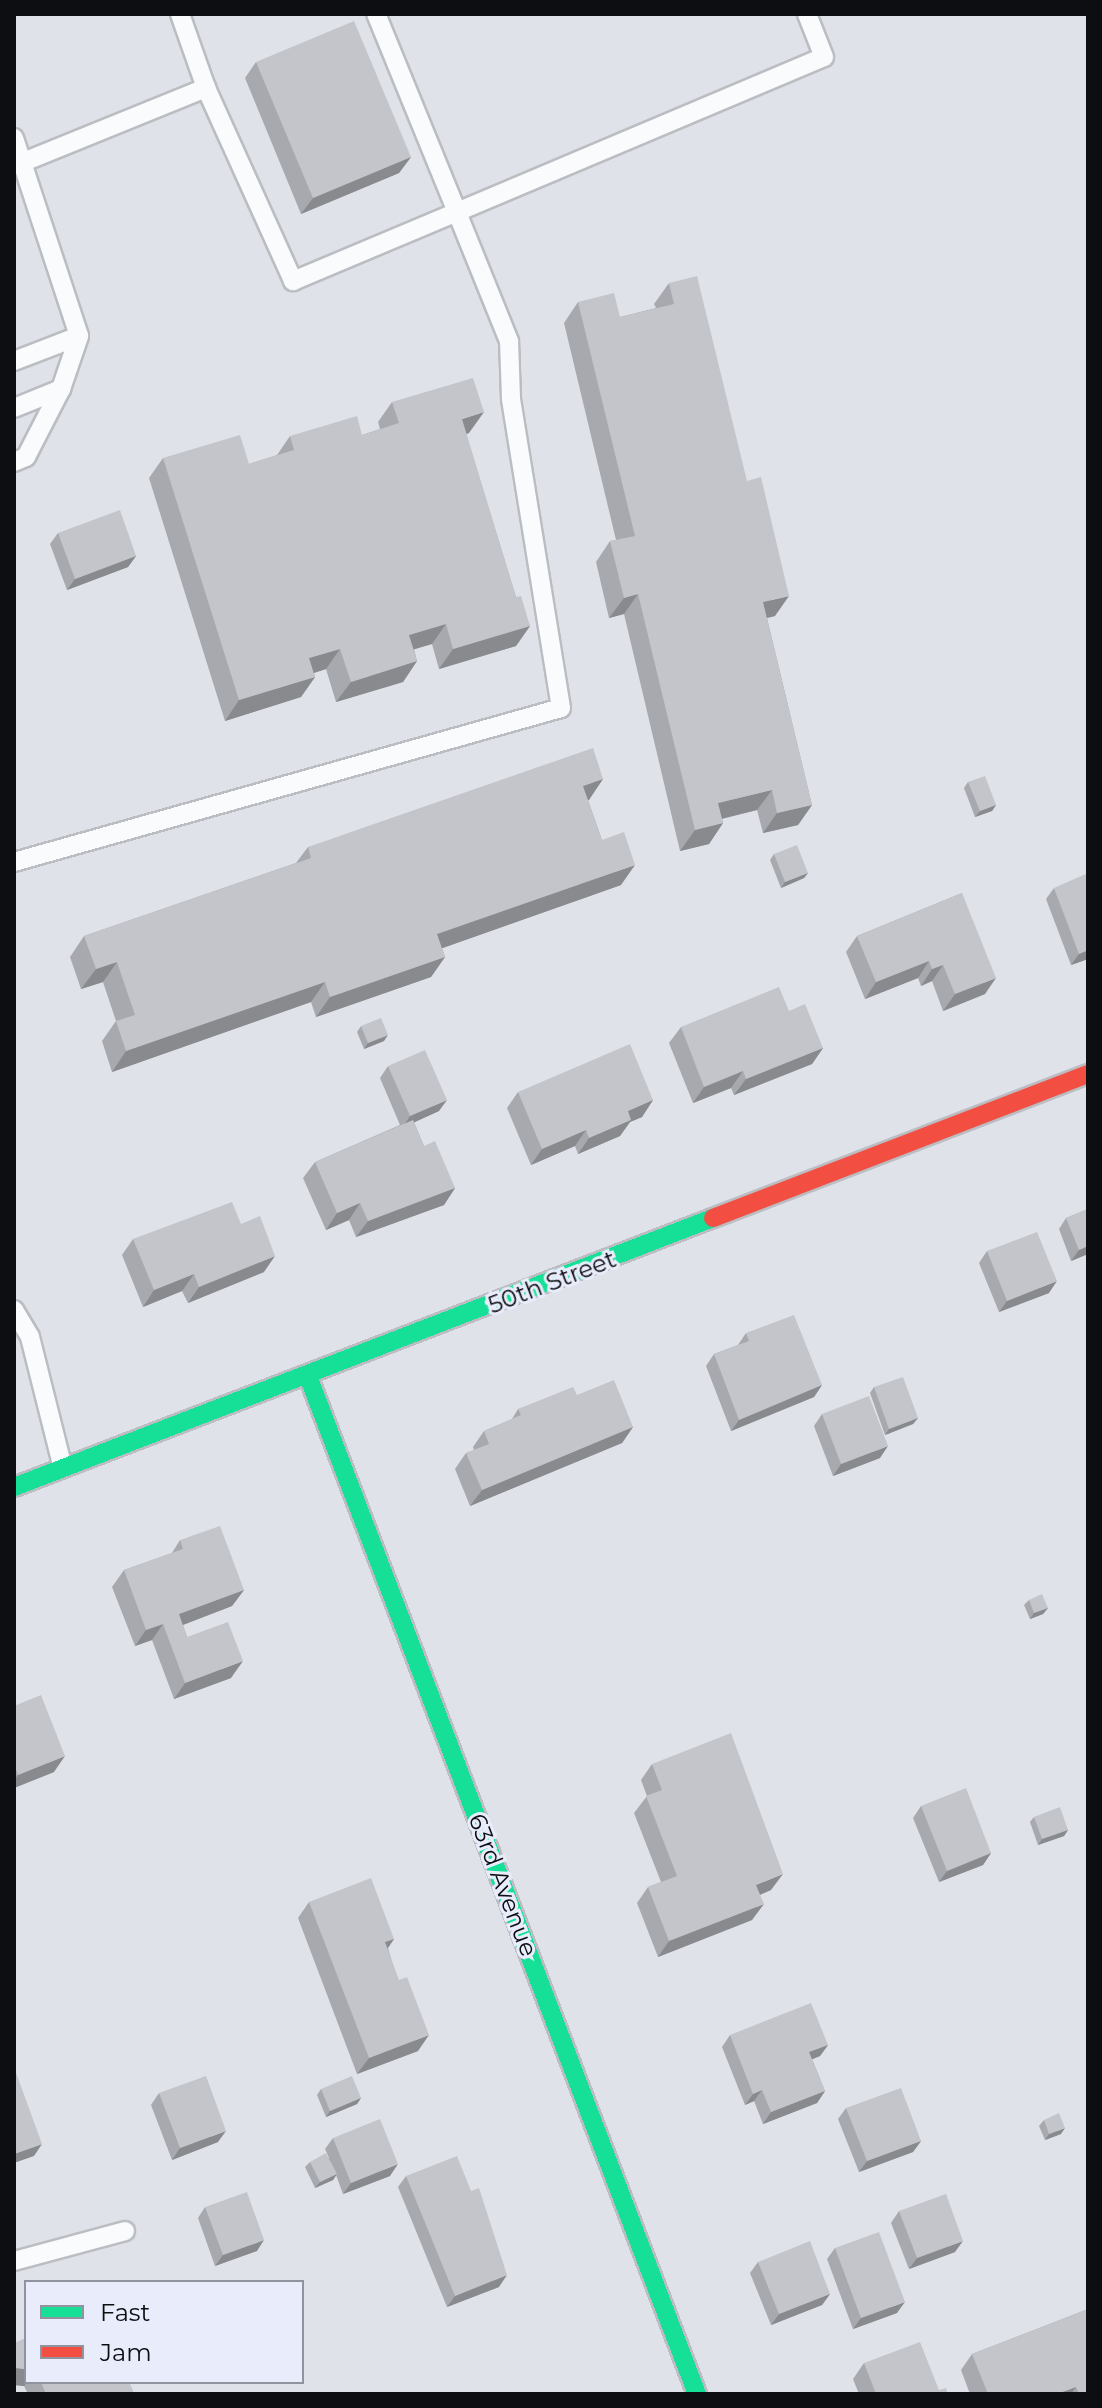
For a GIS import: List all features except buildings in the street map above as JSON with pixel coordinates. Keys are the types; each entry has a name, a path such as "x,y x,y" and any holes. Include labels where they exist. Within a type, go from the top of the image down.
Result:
{"street":[{"name":"50th Street","path":"14,1487 1088,1074"},
{"name":"63rd Avenue","path":"308,1376 697,2394"}],"lane":[{"path":"180,14 206,88 293,281 824,57 807,14"},
{"path":"14,862 561,708 511,398 509,341 376,14"},
{"path":"21,163 206,88"},
{"path":"14,138 79,336 61,389 26,457 14,462"},
{"path":"14,361 79,336"},
{"path":"14,408 61,389"},
{"path":"14,1310 30,1337 63,1468"},
{"path":"14,2261 125,2231"}],"traffic: fast":[{"path":"14,1487 713,1218"},
{"path":"308,1376 697,2394"}],"traffic: jam":[{"path":"713,1218 1088,1074"}]}
